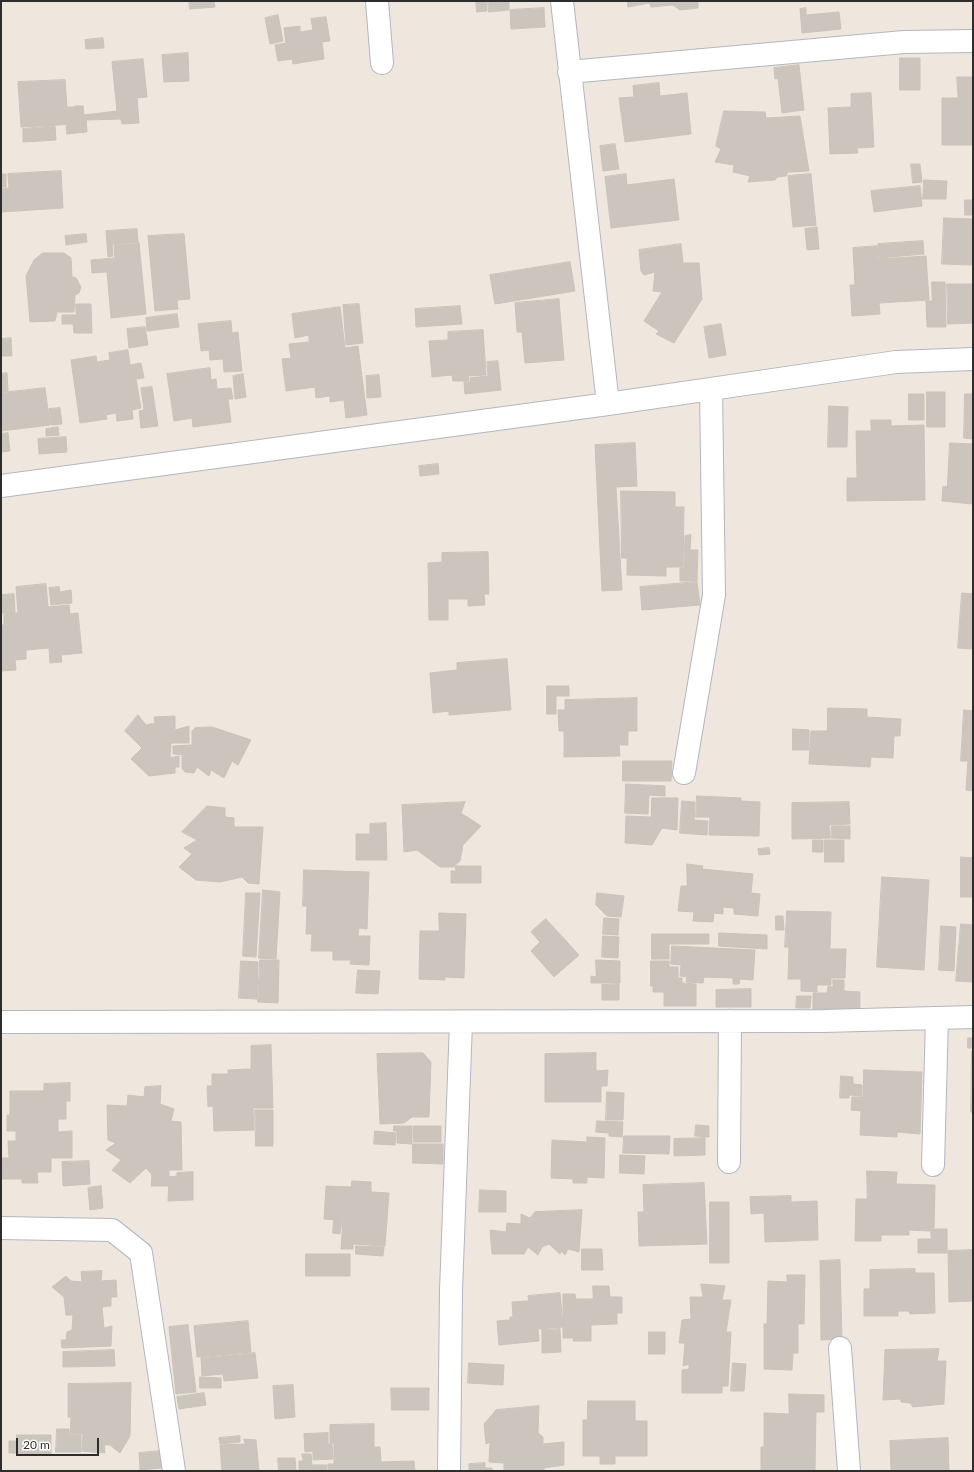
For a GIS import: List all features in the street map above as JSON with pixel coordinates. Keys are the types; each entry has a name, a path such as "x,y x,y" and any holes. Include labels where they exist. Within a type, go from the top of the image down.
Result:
{"street":[{"path":"377,1 382,63"},
{"path":"562,1 608,404"},
{"path":"569,72 904,42 973,41"},
{"path":"1,486 608,404 896,362 973,359"},
{"path":"684,773 714,595 711,389"},
{"path":"1,1022 730,1021 973,1017"},
{"path":"933,1165 937,1018"},
{"path":"729,1162 730,1021"},
{"path":"449,1471 451,1291 461,1022"},
{"path":"1,1228 112,1230 141,1253 174,1471"},
{"path":"840,1348 849,1471"}],"building":[{"path":"189,1 214,1 215,7 190,9"},
{"path":"476,1 486,1 487,11 477,12"},
{"path":"488,1 509,1 509,10 489,12"},
{"path":"628,1 698,1 698,8 680,10 673,5 651,7 650,3 628,7"},
{"path":"544,8 545,27 511,29 510,10"},
{"path":"806,8 806,15 839,12 841,29 802,33 800,9"},
{"path":"278,15 283,41 270,44 265,18"},
{"path":"326,17 330,41 322,42 324,59 293,64 292,59 278,61 275,45 286,43 284,28 300,26 300,32 313,30 311,19"},
{"path":"103,38 104,48 86,49 85,40"},
{"path":"188,53 189,81 164,82 162,55"},
{"path":"900,58 920,58 920,90 900,90"},
{"path":"143,59 147,97 137,98 139,123 122,124 121,119 86,120 87,132 67,134 66,126 77,124 75,106 83,106 84,115 117,111 112,62"},
{"path":"799,65 804,110 782,113 778,78 775,79 774,68"},
{"path":"957,77 973,77 973,145 942,145 942,98 958,98"},
{"path":"65,80 67,107 75,107 76,124 21,127 18,82"},
{"path":"659,83 660,96 687,93 691,134 625,142 619,98 634,97 633,86"},
{"path":"871,93 874,147 857,148 858,153 830,154 828,108 851,107 851,94"},
{"path":"724,111 765,112 766,118 800,116 809,171 788,172 786,176 777,177 775,180 748,182 750,176 733,172 734,165 715,162 721,149 716,146"},
{"path":"55,126 56,140 23,142 23,129"},
{"path":"615,144 619,169 603,171 600,146"},
{"path":"911,164 920,164 922,182 913,183"},
{"path":"61,171 63,208 1,212 1,189 9,188 8,174"},
{"path":"1,174 6,174 6,187 1,187"},
{"path":"626,174 627,185 674,179 679,220 611,228 605,177"},
{"path":"811,174 816,225 793,227 788,176"},
{"path":"924,180 947,181 946,199 923,199"},
{"path":"920,186 922,206 874,212 871,191"},
{"path":"965,200 973,200 973,215 965,215"},
{"path":"944,218 973,219 973,265 942,264"},
{"path":"817,227 819,249 807,250 805,229"},
{"path":"137,229 138,242 112,244 113,256 108,257 106,231"},
{"path":"86,234 87,242 66,245 65,236"},
{"path":"184,234 190,299 177,300 178,309 155,311 148,236"},
{"path":"923,241 924,254 879,258 878,244"},
{"path":"139,243 146,314 111,318 107,272 92,273 91,260 115,258 114,245"},
{"path":"681,244 683,263 699,263 702,299 674,343 656,334 659,331 644,321 662,292 653,291 655,272 644,275 641,271 639,250"},
{"path":"877,246 878,259 926,256 929,300 879,303 880,314 852,316 850,285 855,285 853,248"},
{"path":"43,253 64,253 71,258 72,277 76,278 81,287 79,293 75,295 74,312 57,312 55,321 30,322 26,276 34,260"},
{"path":"570,262 575,291 495,304 490,275"},
{"path":"932,282 945,282 946,327 927,327 926,301 932,301"},
{"path":"947,284 973,284 973,323 948,324"},
{"path":"559,299 564,360 525,363 522,332 517,332 515,303"},
{"path":"76,304 91,304 92,333 74,333 73,324 62,324 62,315 76,315"},
{"path":"359,304 363,343 346,345 343,305"},
{"path":"460,306 462,324 416,327 415,309"},
{"path":"340,307 345,348 358,346 367,415 346,418 344,400 330,402 330,396 316,398 315,387 286,391 282,359 291,358 289,344 309,342 309,335 295,338 292,314"},
{"path":"177,314 179,327 147,331 146,318"},
{"path":"231,321 232,333 238,332 242,371 224,372 223,359 210,360 209,350 201,351 198,324"},
{"path":"721,324 726,355 709,358 704,327"},
{"path":"145,327 148,345 129,348 127,329"},
{"path":"483,330 486,375 468,376 469,381 453,381 452,375 432,377 429,341 448,340 448,332"},
{"path":"11,338 12,356 1,356 1,339"},
{"path":"128,350 130,365 141,363 144,378 136,379 141,408 132,410 133,419 117,421 116,413 106,415 107,419 80,423 71,360 96,356 97,362 110,360 109,353"},
{"path":"498,361 501,390 465,394 464,382 471,382 470,378 488,376 487,362"},
{"path":"210,368 211,380 216,379 217,389 231,388 233,399 228,399 231,422 193,427 192,418 174,421 167,374"},
{"path":"7,373 8,391 1,392 1,374"},
{"path":"243,374 246,397 235,399 233,376"},
{"path":"379,375 381,397 367,398 366,376"},
{"path":"152,387 158,426 141,428 139,411 144,410 141,388"},
{"path":"45,388 50,425 1,431 1,393"},
{"path":"927,392 945,392 945,427 927,427"},
{"path":"909,394 924,394 924,420 909,420"},
{"path":"965,394 973,394 973,439 964,438"},
{"path":"829,406 848,407 847,447 828,447"},
{"path":"60,408 62,424 51,425 49,409"},
{"path":"871,420 891,420 891,426 924,425 925,500 847,501 847,478 857,478 856,431 871,431"},
{"path":"58,427 59,435 46,436 46,429"},
{"path":"8,433 10,451 1,452 1,434"},
{"path":"66,437 67,452 39,454 38,439"},
{"path":"635,443 637,486 616,487 622,590 602,591 595,445"},
{"path":"950,443 973,444 973,504 942,501 943,486 947,487"},
{"path":"438,464 439,474 420,476 419,466"},
{"path":"621,491 675,492 675,507 684,507 683,567 666,567 666,576 627,575 627,558 622,558"},
{"path":"691,535 690,550 698,550 697,581 680,581 680,568 684,568 685,536"},
{"path":"488,552 489,594 484,594 485,605 468,606 468,599 448,599 448,620 429,620 428,563 442,562 442,553"},
{"path":"697,582 700,605 642,610 640,587"},
{"path":"46,584 48,607 69,605 70,614 78,613 82,653 61,655 62,662 50,663 49,648 26,650 26,659 15,660 16,670 1,671 1,625 4,625 4,614 18,613 16,587"},
{"path":"59,587 60,592 71,590 72,603 51,605 49,588"},
{"path":"962,593 973,594 973,649 958,648"},
{"path":"14,594 15,613 1,613 1,595"},
{"path":"507,659 511,710 449,715 449,711 433,713 430,673 457,670 457,663"},
{"path":"547,686 569,686 569,696 556,696 556,714 547,714"},
{"path":"637,698 637,731 628,731 628,745 619,745 620,756 564,757 564,731 559,731 558,710 565,710 565,700"},
{"path":"828,708 867,709 867,717 901,719 900,736 894,736 893,758 871,757 870,767 809,764 811,731 827,731"},
{"path":"964,710 973,711 973,791 966,790 968,761 961,761"},
{"path":"138,715 146,725 155,723 154,717 175,716 175,730 189,726 189,743 171,743 170,758 179,756 179,767 175,767 175,773 149,776 131,759 142,748 125,731"},
{"path":"212,727 251,740 238,765 232,761 224,778 211,770 209,776 197,767 194,773 185,772 182,768 182,755 173,754 173,746 192,745 192,731 195,728"},
{"path":"793,729 809,730 809,750 793,750"},
{"path":"623,761 672,761 671,781 623,781"},
{"path":"626,784 665,786 665,796 649,795 648,814 625,813"},
{"path":"697,796 741,798 741,801 760,802 759,836 709,835 710,817 696,817"},
{"path":"652,798 678,798 677,830 662,828 652,845 625,843 626,816 651,817"},
{"path":"682,801 695,802 694,820 708,821 707,835 680,833"},
{"path":"465,802 461,813 481,826 463,845 460,861 453,867 440,867 417,850 404,852 402,805"},
{"path":"849,802 850,824 829,825 830,838 792,839 792,803"},
{"path":"207,806 225,808 225,817 234,818 234,827 263,827 259,884 248,883 242,877 220,882 196,880 179,867 192,854 184,848 197,840 182,832"},
{"path":"386,823 387,860 356,860 356,834 370,834 370,824"},
{"path":"832,826 850,826 850,839 831,838"},
{"path":"813,840 823,840 823,852 813,852"},
{"path":"825,840 844,840 844,862 825,862"},
{"path":"769,848 770,854 759,855 758,849"},
{"path":"961,857 973,858 973,897 961,897"},
{"path":"687,864 703,866 702,869 753,874 751,893 760,894 758,916 734,914 734,908 723,907 723,914 714,913 713,922 693,921 694,912 678,911 681,886 687,886"},
{"path":"455,866 481,866 481,883 451,883 451,871 456,871"},
{"path":"304,870 369,872 367,929 359,928 358,936 370,936 369,965 350,964 351,960 333,960 333,951 311,951 312,934 306,934 307,906 303,906"},
{"path":"882,877 929,880 924,970 877,967"},
{"path":"263,890 280,892 276,959 259,958"},
{"path":"246,893 260,893 256,957 243,956"},
{"path":"597,893 624,896 621,917 607,916 596,905"},
{"path":"787,911 831,912 830,949 846,949 845,978 831,978 831,985 817,985 817,992 801,991 801,979 788,979 789,947 785,947"},
{"path":"439,913 466,914 464,978 445,977 445,980 419,979 420,931 439,931"},
{"path":"776,916 783,916 784,930 776,930"},
{"path":"604,918 619,919 618,935 603,934"},
{"path":"546,919 579,955 554,977 531,951 540,942 531,932"},
{"path":"961,924 973,925 973,982 956,981"},
{"path":"941,926 956,927 954,971 939,970"},
{"path":"719,933 767,935 767,949 719,946"},
{"path":"652,934 709,934 709,944 669,944 669,959 652,959"},
{"path":"603,936 619,937 618,958 602,957"},
{"path":"672,946 755,950 753,980 740,979 739,984 733,984 733,978 704,977 703,983 686,982 687,977 680,976 681,965 671,964"},
{"path":"260,960 279,960 278,1003 258,1002"},
{"path":"596,960 620,961 620,983 591,983 591,976 596,977"},
{"path":"241,961 258,962 257,999 239,998"},
{"path":"651,961 669,961 669,967 678,967 678,978 682,978 682,983 696,984 696,1006 664,1006 664,992 653,992 653,986 651,986"},
{"path":"358,970 380,971 378,994 356,993"},
{"path":"833,980 844,980 844,991 860,992 860,1010 813,1009 813,993 827,993 828,986 833,987"},
{"path":"619,984 619,1000 602,1000 602,985"},
{"path":"751,989 751,1007 716,1007 716,990"},
{"path":"797,996 811,996 810,1008 796,1008"},
{"path":"968,1038 973,1038 973,1048 968,1048"},
{"path":"271,1045 273,1108 253,1108 254,1130 214,1131 213,1106 208,1107 207,1086 212,1086 212,1074 228,1074 228,1070 251,1069 251,1046"},
{"path":"972,1051 973,1112 971,1112"},
{"path":"423,1053 431,1062 429,1117 412,1117 404,1123 380,1124 377,1054"},
{"path":"596,1053 596,1071 608,1070 607,1086 601,1086 601,1102 545,1102 545,1054"},
{"path":"864,1070 922,1072 920,1134 897,1132 897,1137 860,1135 861,1111 851,1110 852,1097 863,1097"},
{"path":"841,1076 853,1077 853,1084 862,1085 862,1096 849,1095 849,1098 840,1098"},
{"path":"70,1083 70,1101 66,1101 66,1119 58,1119 58,1132 72,1131 72,1158 51,1158 51,1172 37,1172 38,1183 22,1183 22,1179 2,1179 1,1158 9,1158 8,1141 16,1141 16,1131 7,1131 7,1115 10,1115 10,1091 44,1091 44,1084"},
{"path":"161,1086 160,1104 174,1109 171,1121 181,1122 182,1170 169,1170 169,1186 151,1186 152,1175 146,1168 130,1183 112,1170 121,1160 106,1150 116,1143 108,1140 107,1105 127,1106 128,1095 144,1097 145,1087"},
{"path":"607,1092 624,1093 623,1120 606,1120"},
{"path":"255,1110 273,1110 273,1146 256,1146"},
{"path":"597,1121 623,1122 622,1137 609,1136 609,1133 596,1132"},
{"path":"696,1125 709,1126 709,1137 695,1136"},
{"path":"394,1126 412,1126 412,1144 397,1143 397,1131 394,1131"},
{"path":"414,1126 441,1126 441,1142 414,1142"},
{"path":"375,1131 396,1133 395,1145 374,1144"},
{"path":"624,1136 670,1136 669,1154 623,1153"},
{"path":"587,1137 605,1138 604,1178 587,1177 587,1183 573,1183 573,1179 551,1178 552,1140 587,1142"},
{"path":"705,1138 705,1155 674,1156 674,1139"},
{"path":"413,1144 443,1144 443,1164 413,1163"},
{"path":"620,1155 645,1156 644,1174 620,1173"},
{"path":"89,1161 90,1184 63,1186 62,1162"},
{"path":"867,1171 897,1172 896,1184 935,1185 934,1228 930,1228 930,1231 909,1230 909,1235 881,1235 881,1241 855,1241 856,1199 867,1199"},
{"path":"193,1172 193,1200 168,1201 169,1177 177,1176 177,1173"},
{"path":"352,1181 371,1182 371,1192 389,1193 385,1246 353,1244 353,1249 341,1249 343,1220 324,1219 326,1186 351,1187"},
{"path":"704,1183 707,1244 639,1246 638,1212 644,1212 643,1185"},
{"path":"101,1186 103,1208 90,1210 88,1188"},
{"path":"480,1190 506,1191 506,1212 479,1212"},
{"path":"791,1196 791,1202 817,1201 818,1240 765,1242 764,1213 751,1214 750,1197"},
{"path":"710,1202 729,1202 729,1263 710,1263"},
{"path":"582,1210 579,1252 568,1249 565,1255 561,1251 560,1254 549,1244 542,1247 538,1255 528,1247 524,1254 492,1254 490,1230 506,1232 507,1223 521,1224 521,1214 530,1218 535,1212"},
{"path":"334,1220 342,1221 340,1234 333,1233"},
{"path":"931,1229 947,1229 947,1253 918,1253 918,1239 931,1239"},
{"path":"356,1246 384,1247 383,1256 356,1254"},
{"path":"582,1249 602,1249 603,1270 582,1270"},
{"path":"972,1250 973,1301 949,1302 948,1251"},
{"path":"306,1254 350,1254 350,1276 306,1276"},
{"path":"840,1260 842,1339 821,1340 820,1261"},
{"path":"915,1269 915,1273 934,1273 935,1313 910,1314 909,1311 898,1311 898,1316 864,1316 864,1289 870,1289 870,1270"},
{"path":"102,1271 101,1281 116,1280 117,1297 111,1297 111,1306 102,1307 104,1328 112,1326 111,1346 62,1348 61,1340 66,1340 67,1332 72,1330 73,1315 66,1315 64,1297 52,1287 66,1276 71,1281 82,1282 81,1272"},
{"path":"787,1275 805,1275 804,1324 798,1324 798,1353 793,1353 792,1370 764,1369 764,1324 767,1324 768,1281 787,1282"},
{"path":"701,1284 725,1286 722,1300 731,1300 726,1332 731,1332 728,1386 722,1386 722,1393 682,1393 682,1370 689,1369 689,1364 683,1366 685,1343 679,1343 682,1320 691,1319 690,1297 703,1297"},
{"path":"593,1286 609,1286 610,1297 622,1297 622,1313 617,1313 617,1324 591,1325 591,1341 573,1341 574,1338 563,1338 563,1294 575,1294 576,1299 593,1299"},
{"path":"560,1293 563,1327 538,1329 539,1341 499,1345 497,1321 510,1320 510,1317 513,1317 512,1302 529,1301 528,1296"},
{"path":"248,1321 251,1352 197,1357 194,1326"},
{"path":"188,1325 196,1392 176,1394 169,1327"},
{"path":"560,1329 561,1352 542,1353 542,1330"},
{"path":"649,1332 665,1332 665,1354 649,1354"},
{"path":"939,1349 937,1361 946,1361 944,1404 913,1407 910,1403 901,1402 901,1399 883,1400 885,1350"},
{"path":"114,1350 115,1366 63,1367 63,1352"},
{"path":"255,1353 258,1378 224,1381 223,1374 202,1376 201,1358"},
{"path":"469,1363 504,1365 503,1385 468,1383"},
{"path":"733,1363 746,1364 744,1391 731,1391"},
{"path":"200,1377 221,1378 221,1388 200,1388"},
{"path":"131,1383 130,1436 120,1453 110,1445 104,1445 105,1453 82,1451 83,1434 70,1434 71,1417 68,1417 68,1384"},
{"path":"293,1385 295,1417 275,1419 273,1386"},
{"path":"391,1388 429,1388 429,1410 392,1410"},
{"path":"204,1393 206,1405 179,1409 177,1397"},
{"path":"789,1394 824,1395 824,1412 816,1412 815,1471 761,1471 761,1447 764,1447 764,1413 789,1414"},
{"path":"588,1401 635,1401 635,1421 647,1421 647,1456 615,1456 615,1464 600,1464 600,1456 583,1456 583,1420 587,1420"},
{"path":"539,1406 538,1433 543,1437 543,1444 564,1442 564,1465 544,1468 544,1471 504,1471 504,1463 489,1462 490,1442 486,1444 484,1424 496,1410"},
{"path":"374,1424 374,1447 380,1447 381,1462 414,1461 415,1471 329,1471 328,1464 334,1464 334,1443 330,1443 330,1425"},
{"path":"57,1429 69,1429 69,1435 81,1435 81,1452 56,1452"},
{"path":"328,1433 328,1444 332,1444 333,1459 313,1460 313,1451 305,1452 304,1434"},
{"path":"17,1435 51,1435 51,1454 9,1453 9,1441 16,1441"},
{"path":"240,1436 240,1442 220,1444 219,1438"},
{"path":"948,1438 949,1471 891,1471 890,1441"},
{"path":"244,1439 256,1440 259,1471 222,1471 220,1445 245,1444"},
{"path":"160,1451 161,1468 140,1470 139,1453"},
{"path":"302,1454 311,1454 312,1465 327,1465 327,1471 299,1471 299,1461 303,1461"},
{"path":"278,1458 295,1458 296,1471 279,1471"},
{"path":"485,1463 485,1468 492,1468 492,1471 469,1471 469,1464"}]}
